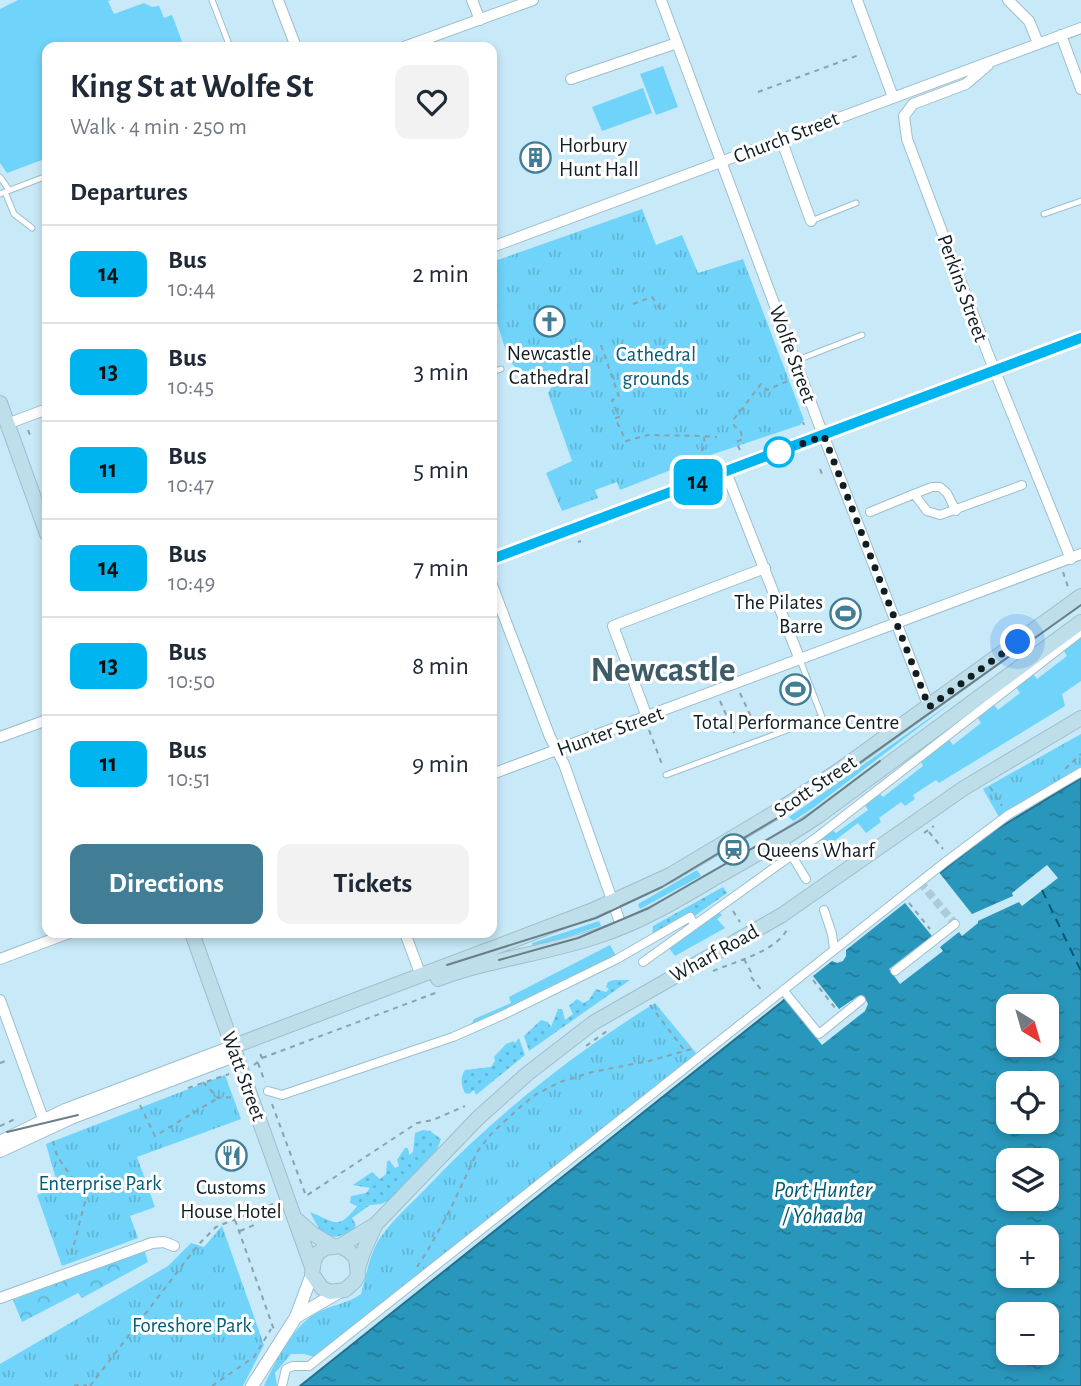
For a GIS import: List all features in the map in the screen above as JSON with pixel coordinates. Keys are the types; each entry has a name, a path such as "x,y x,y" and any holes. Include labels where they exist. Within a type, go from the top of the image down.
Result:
{"main road":[{"path":"497,550 726,472 1081,338"},
{"path":"0,403 3,425 42,522"},
{"name":"Scott Street","path":"235,1051 612,902 670,875 838,771 929,707 1075,593"},
{"name":"Scott Street","path":"235,1051 448,975 499,960 578,943 622,928 664,907 806,824 1081,622"},
{"name":"Wharf Road","path":"337,1246 376,1224 478,1118 527,1074 593,1023 782,915 964,788 1081,718"},
{"name":"Watt Street","path":"194,938 297,1220 312,1271"},
{"path":"297,1220 313,1234 349,1251 356,1258 358,1268 355,1281 339,1292 322,1288 312,1271 318,1253 337,1246"},
{"name":"Wharf Road","path":"358,1268 376,1224"}],"street":[{"path":"278,0 294,42"},
{"path":"418,42 533,0"},
{"name":"Wolfe Street","path":"661,0 824,436 929,707"},
{"path":"857,0 893,97"},
{"path":"1008,0 1029,21 1038,43"},
{"path":"472,1 480,20"},
{"name":"Church Street","path":"497,245 1081,28"},
{"path":"1061,35 1081,89"},
{"path":"570,79 677,43"},
{"name":"Perkins Street","path":"995,60 966,84 913,104 904,116 907,139 994,371 1076,556"},
{"path":"781,139 811,221"},
{"path":"3,425 42,411"},
{"path":"726,472 800,660"},
{"path":"914,494 927,511 935,514 956,510 1022,485"},
{"path":"870,512 932,487 940,487 947,492 956,510"},
{"name":"Hunter Street","path":"497,773 647,720 1076,556"},
{"path":"647,720 612,626 765,568"},
{"path":"497,598 556,751 564,764 622,928"},
{"path":"643,962 792,855 1081,632"},
{"path":"0,737 42,722"},
{"path":"282,1386 286,1369 309,1366 783,989 1008,815 1081,772"},
{"path":"786,846 806,878"},
{"path":"824,910 834,949"},
{"path":"268,1091 282,1095 453,1037 548,995 690,917 694,923"},
{"path":"895,971 955,924"},
{"path":"0,959 56,938"},
{"path":"407,938 421,976"},
{"path":"783,989 818,1034 861,1000"},
{"path":"0,1000 48,1129"},
{"path":"0,1142 48,1129 65,1110 235,1051"},
{"path":"0,1151 78,1115 235,1051"},
{"path":"0,1298 152,1244 164,1242 174,1245"},
{"path":"253,1386 296,1317 312,1271"},
{"path":"296,1317 339,1292"}],"lane":[{"path":"212,0 228,42"},
{"path":"0,177 15,214 32,228"},
{"path":"4,192 42,178"},
{"path":"1044,214 1081,201"},
{"path":"811,221 856,203"},
{"path":"796,361 862,335"},
{"path":"666,775 822,717 800,660"}],"path":[{"path":"758,92 859,55"},
{"path":"633,304 652,298 663,313"},
{"path":"601,345 619,397 612,400 619,417 615,418 626,441 648,435 717,436"},
{"path":"740,450 736,442 743,439 740,430 734,426 734,419 761,384 767,390 788,381"},
{"path":"28,430 30,435"},
{"path":"683,472 681,467 700,456 705,445 704,436"},
{"path":"820,470 823,477"},
{"path":"1063,570 1075,593"},
{"path":"737,684 761,740"},
{"path":"716,692 740,748"},
{"path":"647,720 666,775"},
{"path":"989,787 1008,815"},
{"path":"929,831 937,842 942,837"},
{"path":"906,898 932,931"},
{"path":"725,901 740,922"},
{"path":"769,1001 751,977 743,958 783,937"},
{"path":"809,975 835,1008"},
{"path":"252,1065 262,1058 442,991"},
{"path":"649,1004 685,1051"},
{"path":"585,1047 616,1025"},
{"path":"415,1270 428,1251 477,1152 528,1098 547,1087 581,1075 699,1047"},
{"path":"259,1051 262,1058"},
{"path":"0,1063 8,1060"},
{"path":"258,1063 306,1196 416,1123 465,1106"},
{"path":"204,1082 218,1098"},
{"path":"140,1105 155,1136 218,1098 237,1097"},
{"path":"0,1126 13,1121"},
{"path":"48,1129 57,1156 86,1198 66,1275"},
{"path":"74,1386 89,1386 198,1245 215,1227 275,1204"},
{"path":"239,1231 254,1226 250,1213"},
{"path":"212,1386 254,1357 272,1328 235,1219"}],"green space":[{"path":"18,0 111,0 108,1 114,14 144,3 152,7 159,6 164,18 172,15 182,42 42,42 42,160 7,173 0,163 0,9"},
{"path":"663,66 678,107 656,115 640,74"},
{"path":"643,88 652,113 602,131 592,107"},
{"name":"Cathedral grounds","path":"642,209 656,245 682,235 698,273 743,259 804,420 800,425 696,460 620,490 617,482 595,490 598,498 562,511 546,473 572,461 548,393 555,381 551,370 530,374 515,367 508,358 497,322 497,260"},
{"path":"1081,637 1081,681 1062,694 1065,706 939,783 936,780 913,795 915,799 905,806 901,802 879,818 881,822 866,833 858,823 825,848 819,840 832,830 836,833 868,810 865,805 880,794 883,797 923,766 921,762 949,739 953,745 981,723 978,718 994,705 998,710 1020,693 1016,687 1033,674 1037,679 1067,656 1064,651"},
{"path":"955,700 813,808 793,821 789,817"},
{"path":"1081,734 1081,768 999,817 983,789"},
{"path":"697,870 701,876 640,909 638,904"},
{"path":"723,887 727,893 693,917 652,937 653,926"},
{"path":"719,912 722,915 717,919 725,928 675,956 669,948"},
{"path":"599,921 601,926 533,948 532,943"},
{"path":"610,945 616,956 470,1027 474,1019 511,1003 509,997"},
{"path":"630,980 529,1051 524,1036 541,1020 548,1022 551,1027 558,1009 562,1009 565,1020 573,1014 569,1006 577,999 583,1003 589,1000 596,989 606,992 609,989 606,987 608,982"},
{"path":"655,1003 697,1054 315,1357 291,1354 275,1373 277,1386 264,1386 285,1346 299,1327 320,1311 361,1294 380,1238 456,1158 509,1109 565,1064"},
{"path":"519,1038 525,1055 476,1095 474,1090 469,1094 465,1093 462,1076 465,1070 491,1067 495,1061 494,1057 506,1044 513,1041 515,1043"},
{"name":"Enterprise Park","path":"225,1075 241,1119 137,1157 155,1207 130,1216 138,1238 62,1266 37,1195 58,1186 46,1144"},
{"path":"430,1131 441,1139 437,1150 388,1201 370,1205 352,1218 356,1225 353,1231 331,1237 322,1232 310,1212 336,1222 345,1219 357,1206 350,1203 351,1196 366,1193 370,1188 353,1185 372,1172 380,1179 386,1174 389,1160 395,1168 399,1166 397,1160 405,1148 408,1148 409,1155 413,1152 415,1133"},
{"name":"Foreshore Park","path":"222,1226 264,1345 243,1386 0,1386 0,1364 168,1266 191,1243 204,1247"},
{"path":"144,1249 148,1262 82,1298 78,1293 22,1322 13,1300"}],"water":[{"name":"Port Hunter / Yohaaba","path":"1081,778 1081,1386 300,1386 783,1001 805,980 989,834"}],"pier":[{"path":"1047,865 1058,878 1022,906 1019,902 978,921 962,936 959,932 940,947 943,951 900,984 889,969 932,936 905,903 846,950 843,961 832,961 813,976 839,1009 858,996 865,998 868,1004 865,1011 822,1045 783,996 803,977 938,871 972,914 1013,896 1012,893"}],"ferry route":[{"path":"1042,890 1081,971"}],"tunnel":[{"path":"920,882 955,924"}],"tram line":[{"path":"447,965 596,918 662,887 809,799 1081,605"},
{"path":"499,960 578,938 649,908 803,819 880,761"},
{"path":"7,1132 78,1115"}],"bus line":[{"name":"14","path":"497,557 1081,338"}],"place":[{"name":"Horbury Hunt Hall","path":"536,157"},
{"name":"Newcastle Cathedral","path":"549,321"},
{"name":"The Pilates Barre","path":"846,614"},
{"name":"Total Performance Centre","path":"796,690"},
{"name":"Queens Wharf","path":"734,850"},
{"name":"Customs House Hotel","path":"231,1155"}],"district":[{"name":"Newcastle","path":"663,669"}],"route":[{"path":"779,452 824,436 929,707 1018,642"}]}
